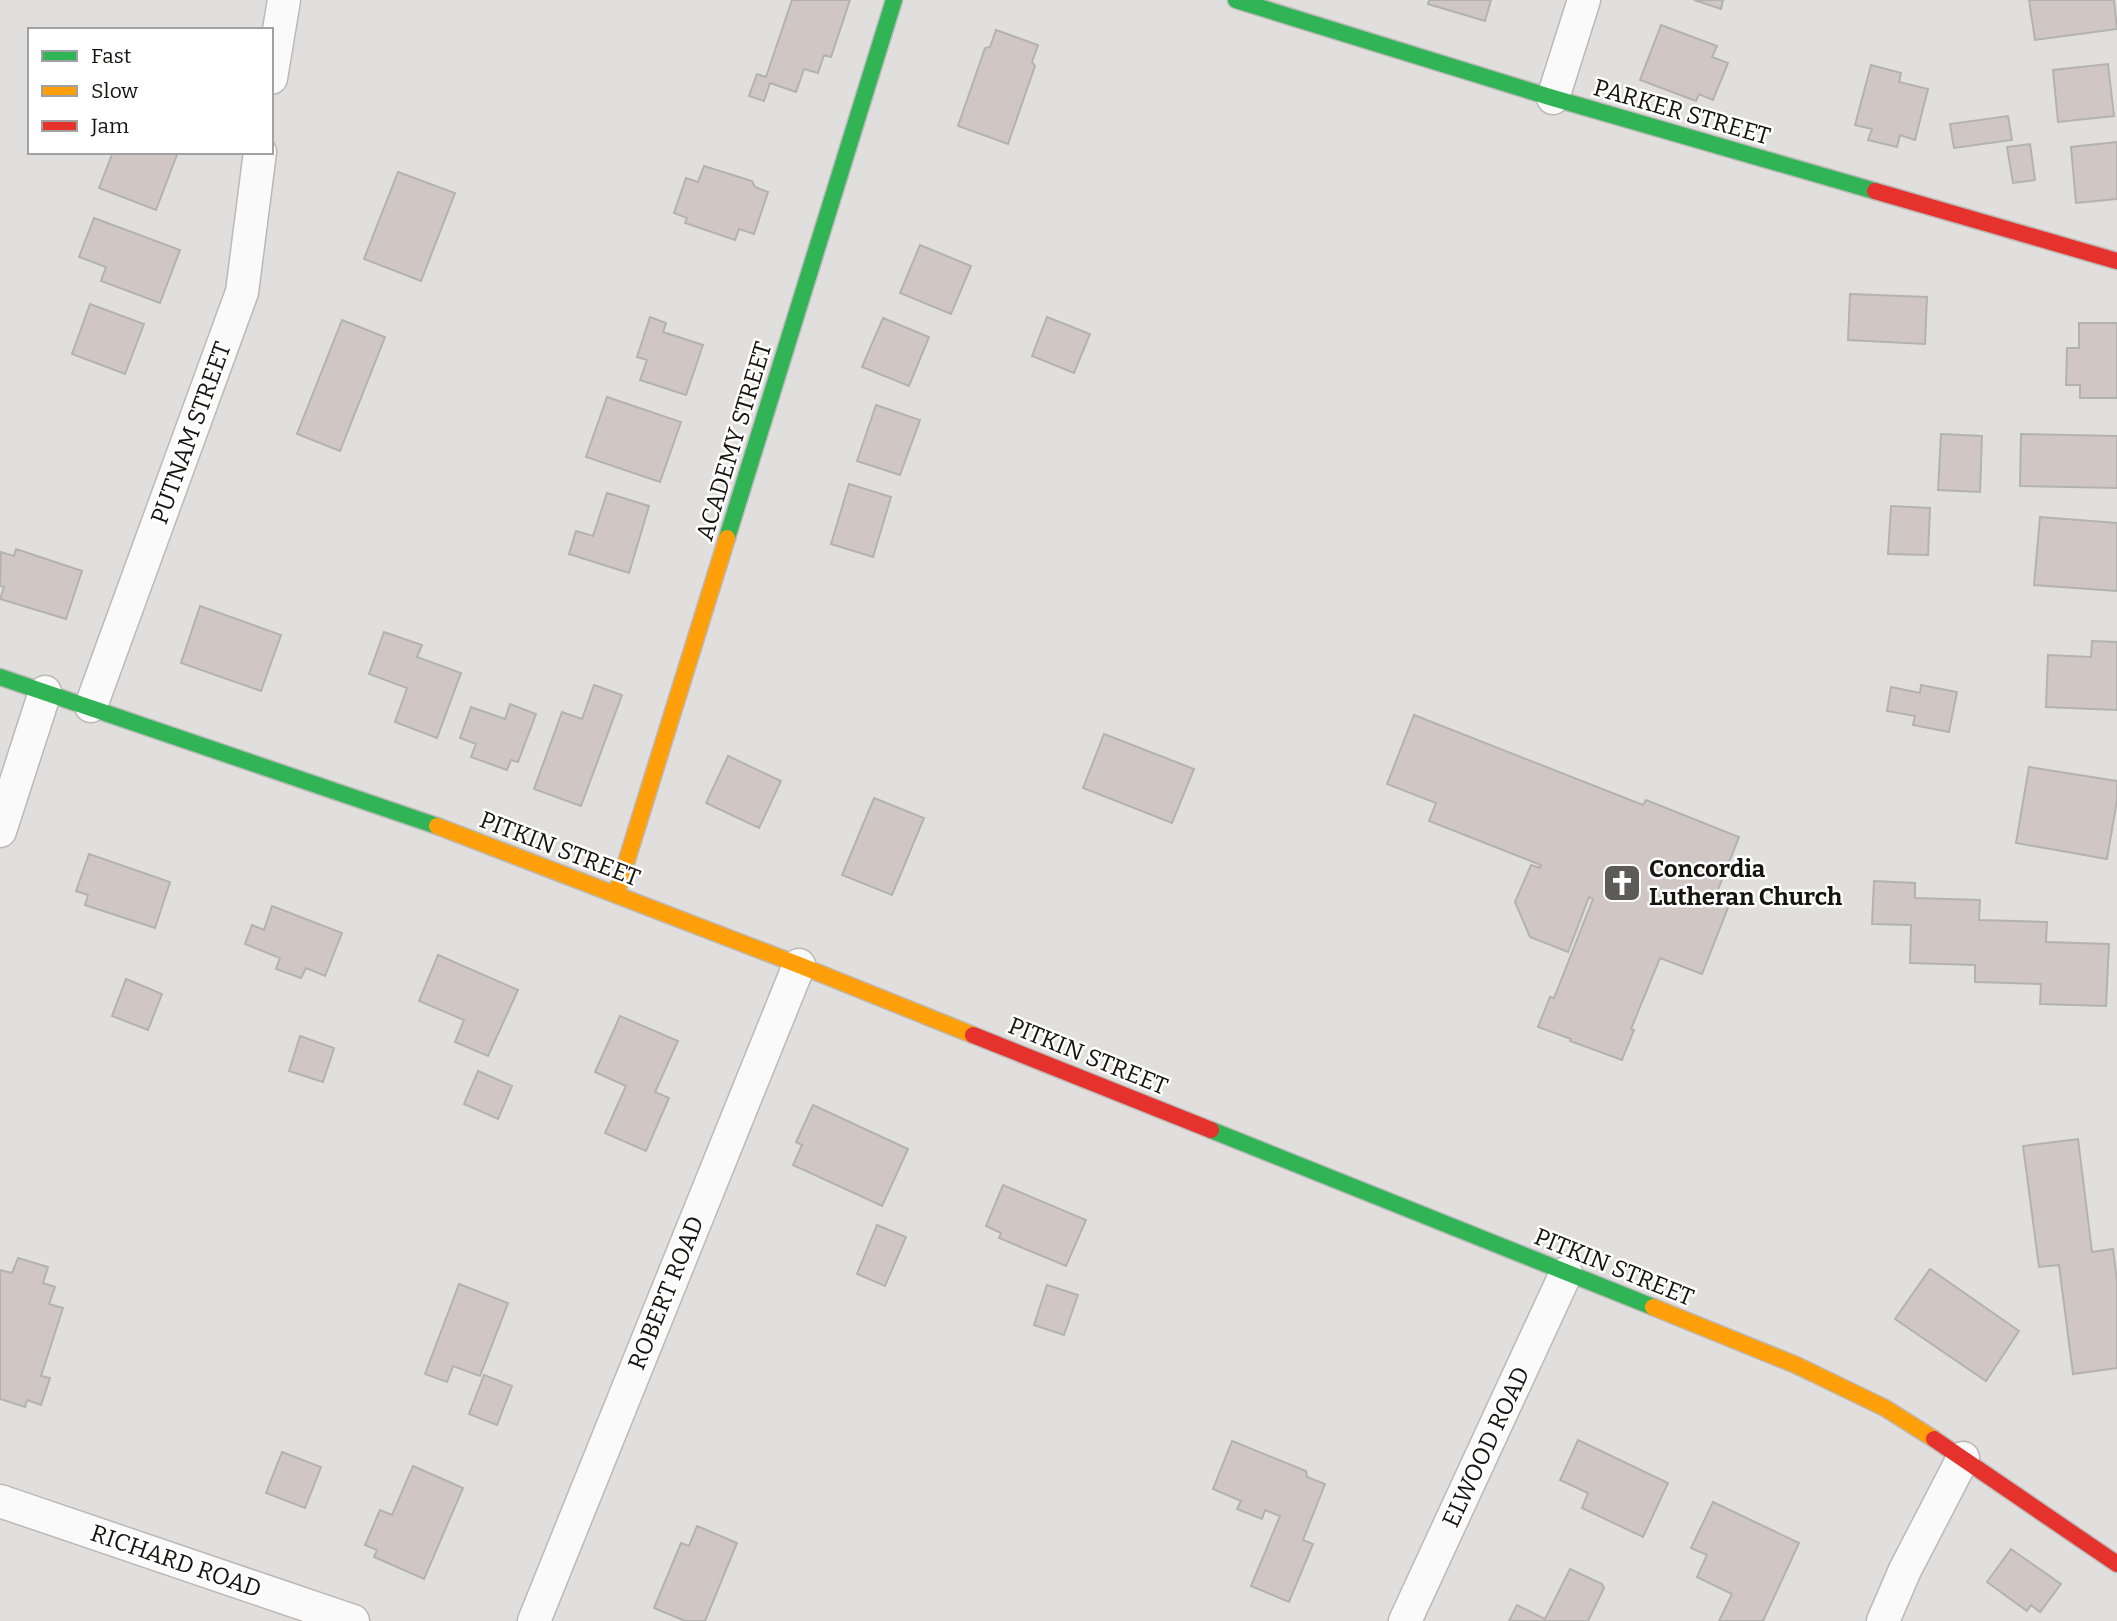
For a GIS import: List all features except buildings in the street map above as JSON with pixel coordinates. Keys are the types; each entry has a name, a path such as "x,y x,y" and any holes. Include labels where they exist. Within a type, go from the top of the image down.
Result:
{"street":[{"path":"273,66 284,0"},
{"name":"ACADEMY STREET","path":"616,895 894,0"},
{"name":"PARKER STREET","path":"1236,0 1553,98 2117,261"},
{"path":"1553,98 1584,0"},
{"name":"PUTNAM STREET","path":"91,706 242,292 260,154"},
{"name":"PITKIN STREET","path":"0,677 406,814 799,965 1796,1365 1885,1408 2117,1564"},
{"path":"0,831 45,692"},
{"name":"ROBERT ROAD","path":"534,1621 799,965"},
{"name":"ELWOOD ROAD","path":"1405,1621 1566,1273"},
{"path":"1884,1621 1905,1570 1962,1458"},
{"name":"RICHARD ROAD","path":"0,1501 353,1621"}],"traffic: fast":[{"path":"727,538 894,0"},
{"path":"1236,0 1553,98 1875,191"},
{"path":"0,677 437,826"},
{"path":"1211,1130 1653,1307"}],"traffic: slow":[{"path":"616,895 727,538"},
{"path":"437,826 973,1035"},
{"path":"1653,1307 1796,1365 1885,1408 1934,1439"}],"traffic: jam":[{"path":"1875,191 2117,261"},
{"path":"973,1035 1211,1130"},
{"path":"1934,1439 2117,1564"}],"place":[{"name":"Concordia Lutheran Church","path":"1622,883"}]}
